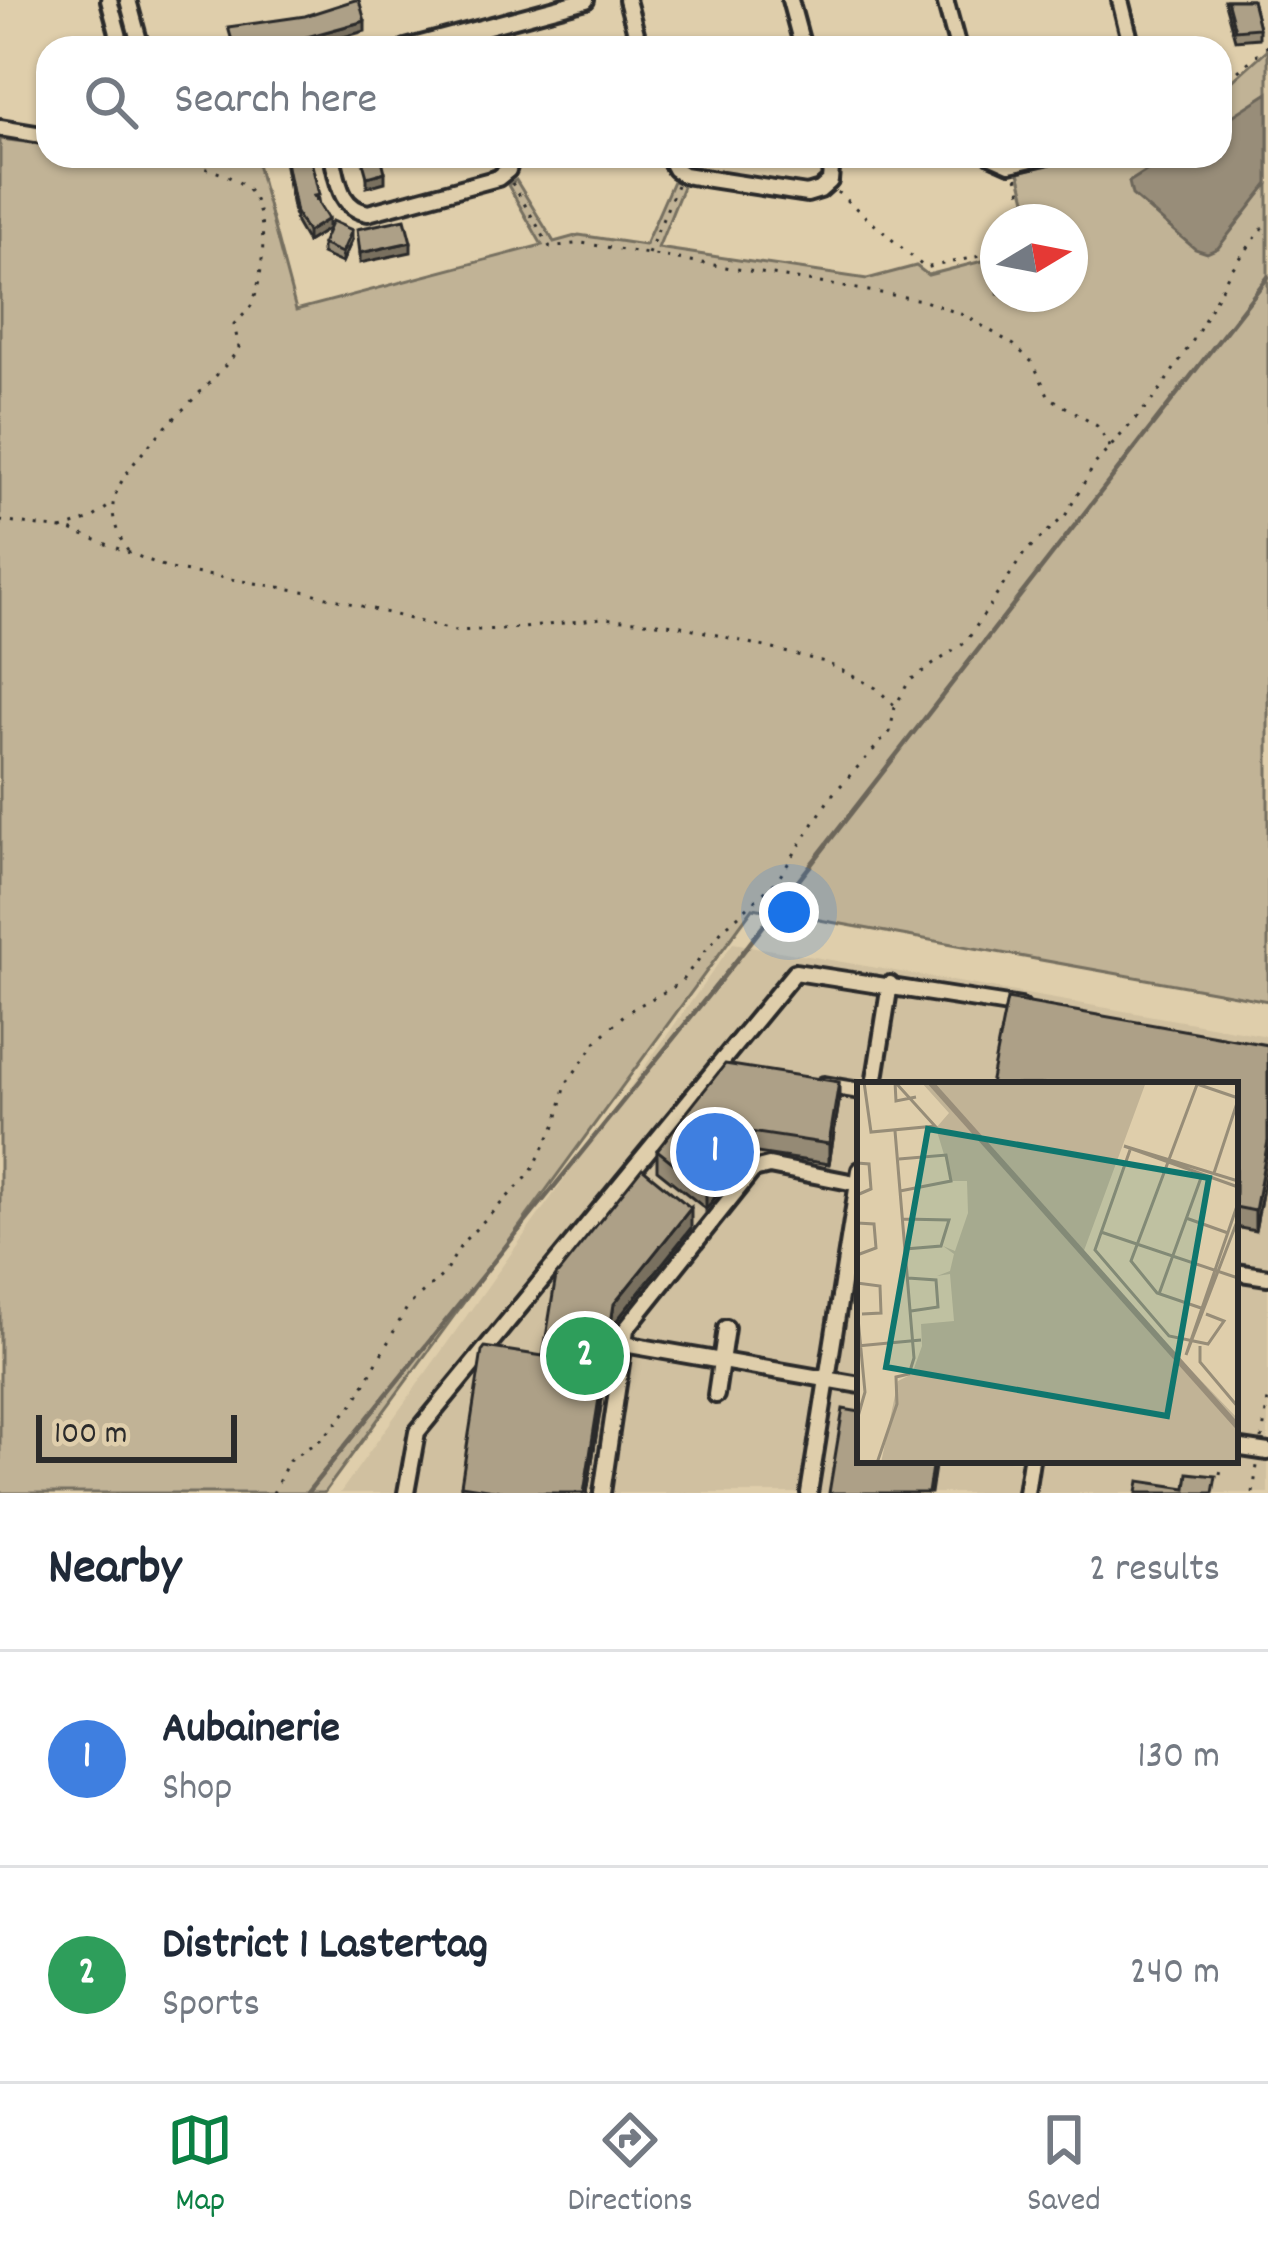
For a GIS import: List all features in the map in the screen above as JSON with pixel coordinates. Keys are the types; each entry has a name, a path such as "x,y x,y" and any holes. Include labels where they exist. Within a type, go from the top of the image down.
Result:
{"street":[{"path":"109,0 119,36"},
{"path":"128,0 138,36"},
{"path":"450,36 586,0"},
{"path":"627,0 637,36"},
{"path":"790,0 800,36"},
{"path":"945,0 955,36"},
{"path":"1120,0 1129,36"},
{"path":"479,28 481,36"},
{"path":"0,128 36,134"},
{"path":"335,168 345,202 355,211 368,213 498,178 509,168"},
{"path":"675,168 684,176 807,194 830,181 831,168"},
{"path":"406,1493 417,1432 795,972 1046,1011"},
{"path":"874,1082 890,984"},
{"path":"717,1067 734,1070"},
{"path":"806,1082 857,1090"},
{"path":"602,1493 626,1329 753,1170 769,1166 857,1179"},
{"path":"809,1493 857,1191"},
{"path":"1238,1272 1268,1277"},
{"path":"716,1395 726,1328"},
{"path":"624,1344 857,1384"},
{"path":"1238,1447 1268,1452"},
{"path":"1026,1493 1031,1463"}],"path":[{"path":"1232,76 1268,45"},
{"path":"59,529 91,519 113,503 134,465 240,344 235,324 254,296 264,235 251,193 212,168"},
{"path":"1016,174 1024,204"},
{"path":"512,183 550,247 582,243 922,300 966,316 1026,356 1048,397 1097,426 1111,448"},
{"path":"648,255 678,184"},
{"path":"835,191 930,270 980,257"},
{"path":"273,1493 289,1460 323,1438 354,1402 408,1306 444,1274 463,1242 530,1174 556,1124 566,1084 597,1041 627,1012 679,984 723,928 769,891 831,796 890,732 895,707 909,681 966,642 1025,552 1065,516 1088,475 1172,374 1220,288 1268,221"},
{"path":"113,503 118,532 133,555"},
{"path":"0,521 59,529 185,572 343,600 455,631 602,618 677,625 825,662 876,688 895,707"},
{"path":"1220,1474 1222,1463"}],"shaded area":[{"path":"1268,49 1268,1001 753,908 324,1493 0,1493 0,139 36,144 36,168 258,168 296,310 542,245 508,185 516,180 554,242 579,235 645,245 673,181 684,184 658,248 867,279 916,266 928,275 980,262 980,312 1088,312 1088,204 1027,204 1019,172 1034,168 1232,168 1232,81"},
{"path":"1268,93 1268,184 1218,248 1207,253 1195,249 1132,195 1129,182 1151,168 1232,168 1232,116"},
{"path":"733,943 1268,1036 1268,1493 340,1493"}],"building":[{"path":"359,0 365,21 311,36 231,36 228,27 305,16"},
{"path":"1227,0 1252,0 1259,28 1235,30"},
{"path":"287,168 313,168 319,195 314,196 328,219 307,232 296,213"},
{"path":"364,168 384,168 385,172 367,177"},
{"path":"405,219 411,242 360,253 357,229"},
{"path":"332,221 352,230 342,253 322,244"},
{"path":"1007,999 1268,1045 1268,1141 1255,1211 1238,1208 1238,1082 991,1082"},
{"path":"725,1064 839,1082 829,1144 751,1132 706,1189 657,1150"},
{"path":"642,1168 691,1208 614,1304 584,1493 513,1493 461,1485 482,1351 485,1347 543,1356 556,1276"},
{"path":"843,1409 857,1411 857,1463 933,1463 928,1493 829,1493"},
{"path":"1188,1473 1216,1476 1213,1493 1137,1493 1139,1481 1186,1488"}],"waterway":[{"path":"307,1493 736,961 1268,277"}],"place":[{"name":"Aubainerie","path":"715,1152"},
{"name":"District 1 Lastertag","path":"585,1356"}]}
